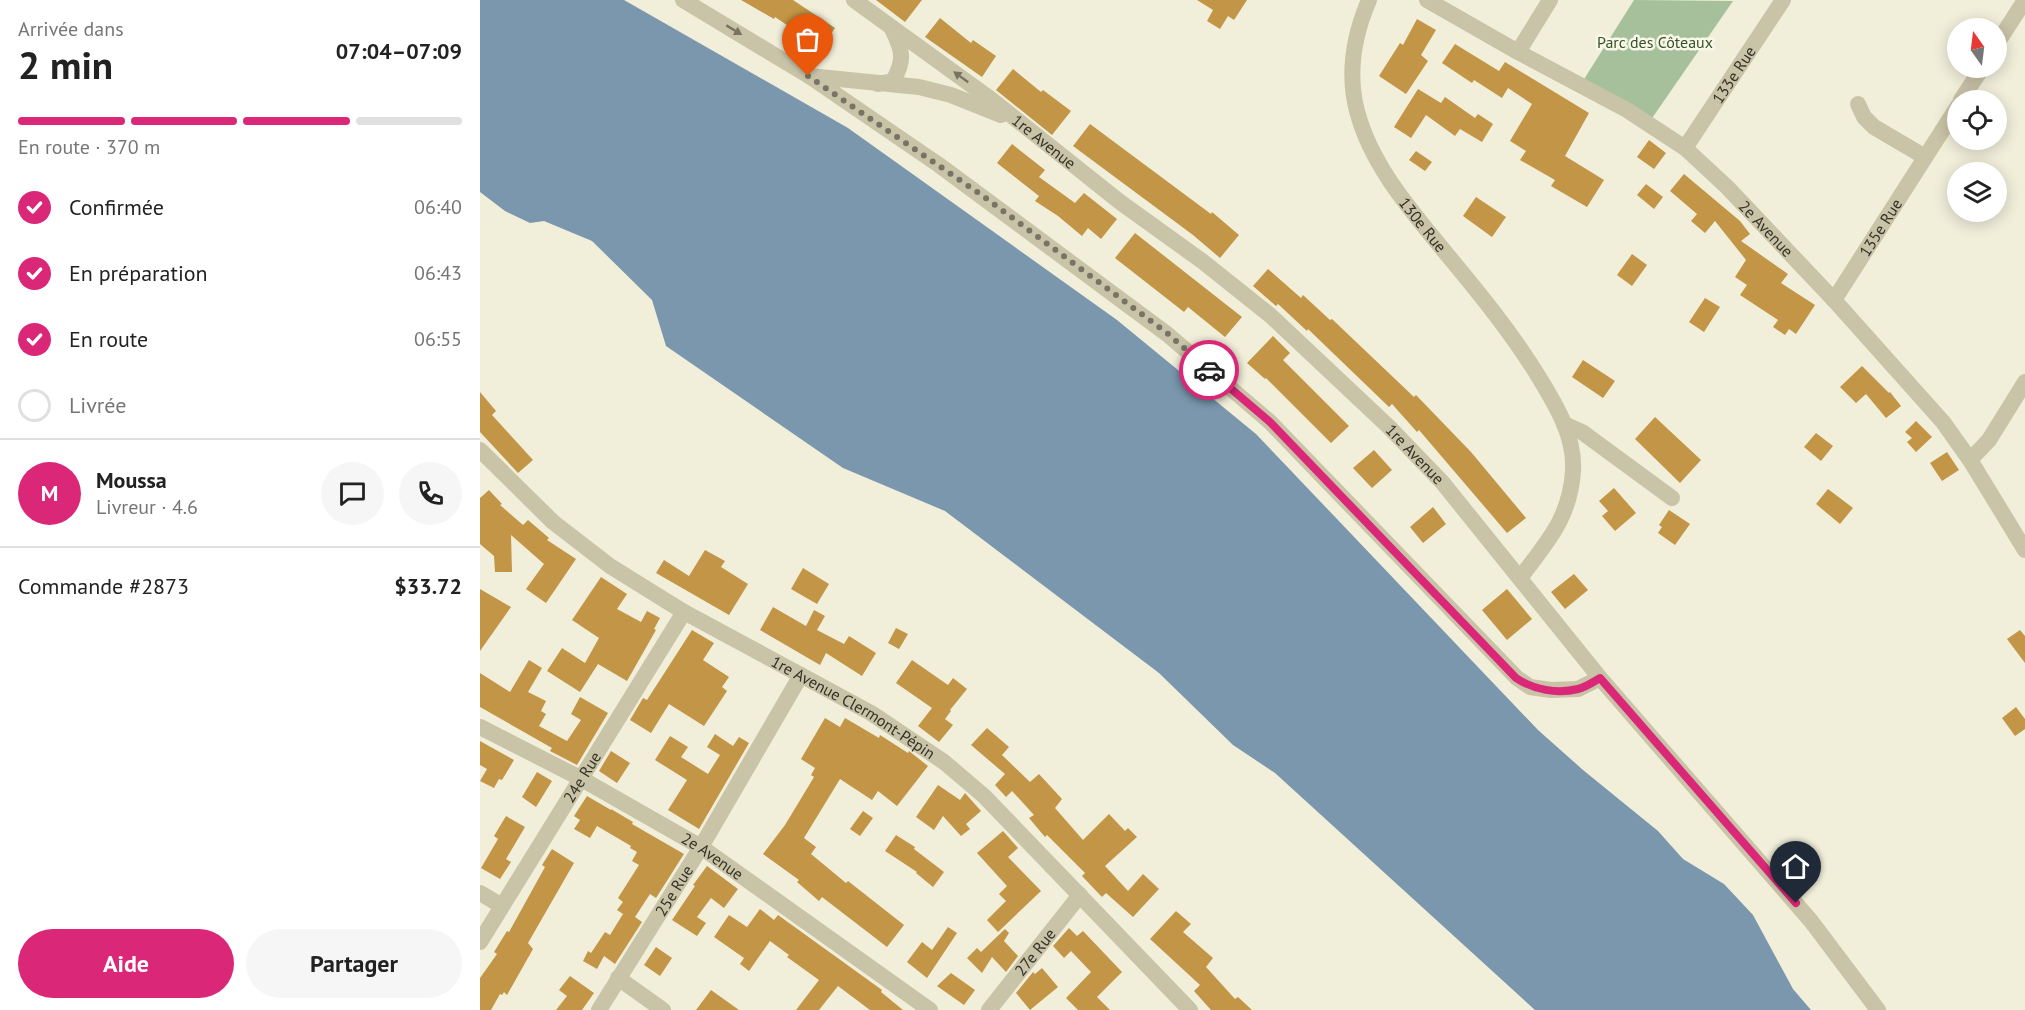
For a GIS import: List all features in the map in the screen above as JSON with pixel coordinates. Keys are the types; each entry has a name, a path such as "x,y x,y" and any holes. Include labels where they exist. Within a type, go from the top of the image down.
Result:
{"street":[{"path":"684,0 808,76 939,165 1167,333 1270,422 1516,678 1530,687 1551,690 1578,689 1600,678"},
{"name":"1re Avenue","path":"854,0 975,87 1120,202 1202,261 1271,316 1389,428 1442,482 1600,678 1811,921 1878,1010"},
{"name":"130e Rue","path":"1369,0 1354,44 1352,83 1357,110 1371,151 1410,208 1526,355 1549,393 1572,442 1573,471 1567,504 1556,531 1520,578"},
{"name":"2e Avenue","path":"1427,0 1518,52 1605,97 1685,148 1727,187 1834,300 1929,406 1971,460 2025,550"},
{"path":"1518,52 1550,0"},
{"name":"133e Rue","path":"1685,148 1783,0"},
{"path":"2007,28 2025,0"},
{"path":"877,84 892,81 902,63 899,43 892,29"},
{"path":"808,76 919,87 951,95 1024,125"},
{"path":"1858,104 1864,117 1874,127 1925,157"},
{"name":"135e Rue","path":"1834,300 1947,123"},
{"path":"1971,460 1989,440 2025,382"},
{"path":"1564,424 1582,432 1672,498"},
{"name":"1re Avenue Clermont-Pépin","path":"480,450 553,522 633,582 871,713 944,762 984,796 1190,1010"},
{"name":"24e Rue","path":"480,942 684,612"},
{"name":"25e Rue","path":"599,1010 700,847 801,675"},
{"name":"2e Avenue","path":"480,727 580,778 700,847 930,1010"},
{"path":"480,893 502,906"},
{"name":"27e Rue","path":"989,1010 1080,895"},
{"path":"618,978 663,1010"}],"green space":[{"name":"Parc des Côteaux","path":"1634,0 1733,1 1648,124 1581,84"}],"water":[{"path":"480,0 624,0 848,128 1117,320 1256,434 1538,730 1658,831 1683,859 1724,884 1753,915 1793,989 1811,1010 1535,1010 1275,773 1233,745 1159,673 945,511 843,468 666,346 652,300 592,241 544,221 530,223 505,211 480,192"}],"building":[{"path":"741,0 793,0 835,28 821,48 775,17 774,19"},
{"path":"876,0 922,0 905,22"},
{"path":"1197,0 1247,0 1234,20 1228,16 1220,29 1207,21 1213,10"},
{"path":"940,18 971,43 973,40 996,56 982,77 925,37"},
{"path":"1417,19 1436,30 1421,55 1428,61 1406,94 1379,76 1400,43 1403,45"},
{"path":"1455,44 1499,71 1505,62 1589,113 1565,156 1604,180 1587,207 1551,186 1555,180 1520,160 1526,151 1510,141 1532,104 1508,88 1502,98 1474,80 1472,83 1442,63"},
{"path":"1013,69 1041,92 1043,90 1071,111 1052,135 996,90"},
{"path":"1418,89 1441,103 1445,97 1475,118 1478,114 1493,124 1482,142 1460,129 1455,136 1426,115 1411,138 1394,127"},
{"path":"1090,124 1211,214 1212,212 1239,235 1220,258 1193,235 1073,146"},
{"path":"1649,140 1666,153 1654,169 1637,157"},
{"path":"1012,144 1045,170 1039,177 1075,203 1084,193 1117,219 1101,239 1088,228 1082,236 1035,201 1039,196 997,163"},
{"path":"1416,151 1432,162 1425,171 1409,160"},
{"path":"1684,174 1740,221 1750,234 1741,241 1788,274 1781,283 1815,305 1796,334 1789,329 1785,335 1773,327 1778,320 1740,295 1747,285 1735,277 1746,260 1715,221 1705,233 1691,221 1697,214 1670,191"},
{"path":"1646,184 1663,197 1654,209 1637,195"},
{"path":"1476,197 1506,217 1492,237 1463,216"},
{"path":"1135,233 1242,317 1225,337 1188,307 1184,312 1115,258"},
{"path":"1632,254 1647,265 1632,286 1617,275"},
{"path":"1268,269 1301,298 1303,295 1330,320 1332,319 1414,397 1416,395 1471,452 1526,518 1507,533 1419,430 1417,432 1392,404 1389,407 1308,329 1307,331 1278,304 1276,306 1253,286"},
{"path":"1705,298 1720,307 1704,332 1689,322"},
{"path":"1273,336 1290,353 1283,360 1349,426 1331,443 1266,378 1247,363"},
{"path":"1583,360 1615,381 1603,398 1572,377"},
{"path":"1862,366 1890,392 1901,406 1886,418 1866,394 1856,403 1840,387"},
{"path":"480,392 496,411 492,415 533,460 518,473 480,432"},
{"path":"1655,417 1701,460 1680,483 1635,439"},
{"path":"1916,421 1932,437 1916,452 1907,442 1912,438 1905,432"},
{"path":"1816,433 1833,446 1821,461 1804,447"},
{"path":"1374,450 1392,470 1372,488 1353,468"},
{"path":"1947,452 1959,470 1942,481 1930,463"},
{"path":"1614,488 1636,513 1615,531 1602,516 1608,511 1599,501"},
{"path":"1828,489 1853,508 1840,524 1816,504"},
{"path":"489,490 502,504 500,505 523,525 528,520 549,538 547,540 576,559 546,603 526,589 544,564 511,535 512,572 495,572 494,556 480,544 480,498"},
{"path":"1433,507 1446,524 1423,543 1410,527"},
{"path":"1669,510 1690,524 1675,545 1658,533 1662,527 1659,525"},
{"path":"705,550 725,561 721,567 748,584 729,615 656,573 664,560 689,576"},
{"path":"803,568 829,584 817,604 791,589"},
{"path":"1574,574 1588,590 1565,609 1551,592"},
{"path":"601,577 627,594 617,609 641,622 647,611 660,618 654,629 656,630 627,681 598,664 580,692 547,671 562,648 585,663 599,638 572,620"},
{"path":"480,589 511,607 480,651"},
{"path":"1507,589 1532,619 1507,640 1482,610"},
{"path":"773,607 806,626 814,610 825,616 817,630 844,644 849,636 876,653 862,676 826,653 820,665 760,630"},
{"path":"896,628 908,634 899,649 888,643"},
{"path":"692,630 714,643 703,660 729,677 722,687 727,691 704,726 669,704 651,733 630,720 643,698 647,700"},
{"path":"2020,630 2025,636 2025,663 2007,639"},
{"path":"529,660 542,668 528,692 546,701 541,711 546,714 539,726 567,741 581,720 571,714 580,697 608,713 577,765 550,751 552,748 480,707 480,673 510,692"},
{"path":"912,660 948,685 953,678 967,689 945,719 953,725 939,742 918,726 932,708 896,683"},
{"path":"2016,707 2025,719 2025,729 2015,736 2002,718"},
{"path":"825,718 840,727 845,718 879,738 880,735 908,753 909,751 928,766 897,806 878,791 872,800 840,779 804,838 816,847 811,854 846,883 848,881 904,925 887,947 822,897 819,901 797,882 799,880 763,854 785,825 814,777 811,775 815,768 801,759"},
{"path":"987,728 1009,747 1002,755 1030,782 1039,774 1062,799 1055,808 1083,840 1109,814 1125,831 1128,828 1137,837 1105,866 1128,891 1143,874 1159,889 1133,917 1106,893 1102,897 1082,876 1085,873 1047,835 1045,837 1029,818 1034,815 1012,791 1006,797 995,785 1005,774 971,745"},
{"path":"715,734 733,746 739,737 749,743 699,829 668,810 687,780 655,760 670,736 688,747 681,757 708,774 720,755 707,747"},
{"path":"480,741 514,760 502,780 499,779 494,788 480,781 487,769 480,765"},
{"path":"611,751 630,763 617,783 599,771"},
{"path":"537,772 552,781 536,807 522,797"},
{"path":"938,785 960,800 965,793 981,811 966,824 970,829 961,836 943,816 934,830 916,817"},
{"path":"587,796 684,854 656,898 650,894 635,917 642,922 615,964 604,956 597,969 583,961 588,951 591,953 605,932 610,935 623,914 617,910 623,902 618,898 639,865 632,861 637,852 630,848 631,846 597,826 590,838 574,829 580,820 574,816"},
{"path":"863,811 873,818 860,836 850,829"},
{"path":"506,816 525,827 506,859 511,862 500,879 481,868 498,839 494,836"},
{"path":"1003,831 1018,848 1008,857 1041,891 998,932 987,920 1006,901 999,894 1007,886 977,853"},
{"path":"896,835 915,847 914,849 944,872 933,887 917,872 885,851"},
{"path":"552,849 574,863 528,943 533,949 507,995 504,992 500,994 491,1010 480,1010 480,978 497,954 494,952 507,931 509,932 545,867 542,865"},
{"path":"707,866 738,889 724,908 711,898 697,917 706,923 697,936 672,920"},
{"path":"760,909 774,920 778,915 882,990 881,992 903,1010 870,1010 838,986 819,1010 796,1010 819,980 787,957 789,955 770,941 749,971 740,964 744,958 714,937 729,915 747,927"},
{"path":"1176,911 1191,924 1183,932 1213,958 1206,967 1235,999 1238,997 1252,1010 1211,1010 1194,991 1200,985 1150,939"},
{"path":"948,927 957,933 927,978 907,962 922,942 932,950"},
{"path":"1069,928 1077,936 1083,931 1122,972 1097,997 1110,1010 1078,1010 1066,998 1091,972 1071,951 1064,958 1053,946"},
{"path":"1005,929 1009,933 1004,941 1018,956 1006,972 992,957 982,973 967,958 977,948 981,952"},
{"path":"656,947 672,958 660,976 644,965"},
{"path":"1042,968 1058,987 1030,1010 1016,993 1033,972 1035,974"},
{"path":"951,973 975,990 964,1005 937,986"},
{"path":"570,976 594,993 582,1010 556,1010 567,996 559,990"},
{"path":"711,990 739,1010 696,1010"}],"way so far":[{"path":"808,76 848,101 983,196 1167,333 1209,370"}],"route":[{"path":"1209,370 1270,422 1516,678 1530,687 1551,690 1578,689 1600,678 1796,903"}]}
